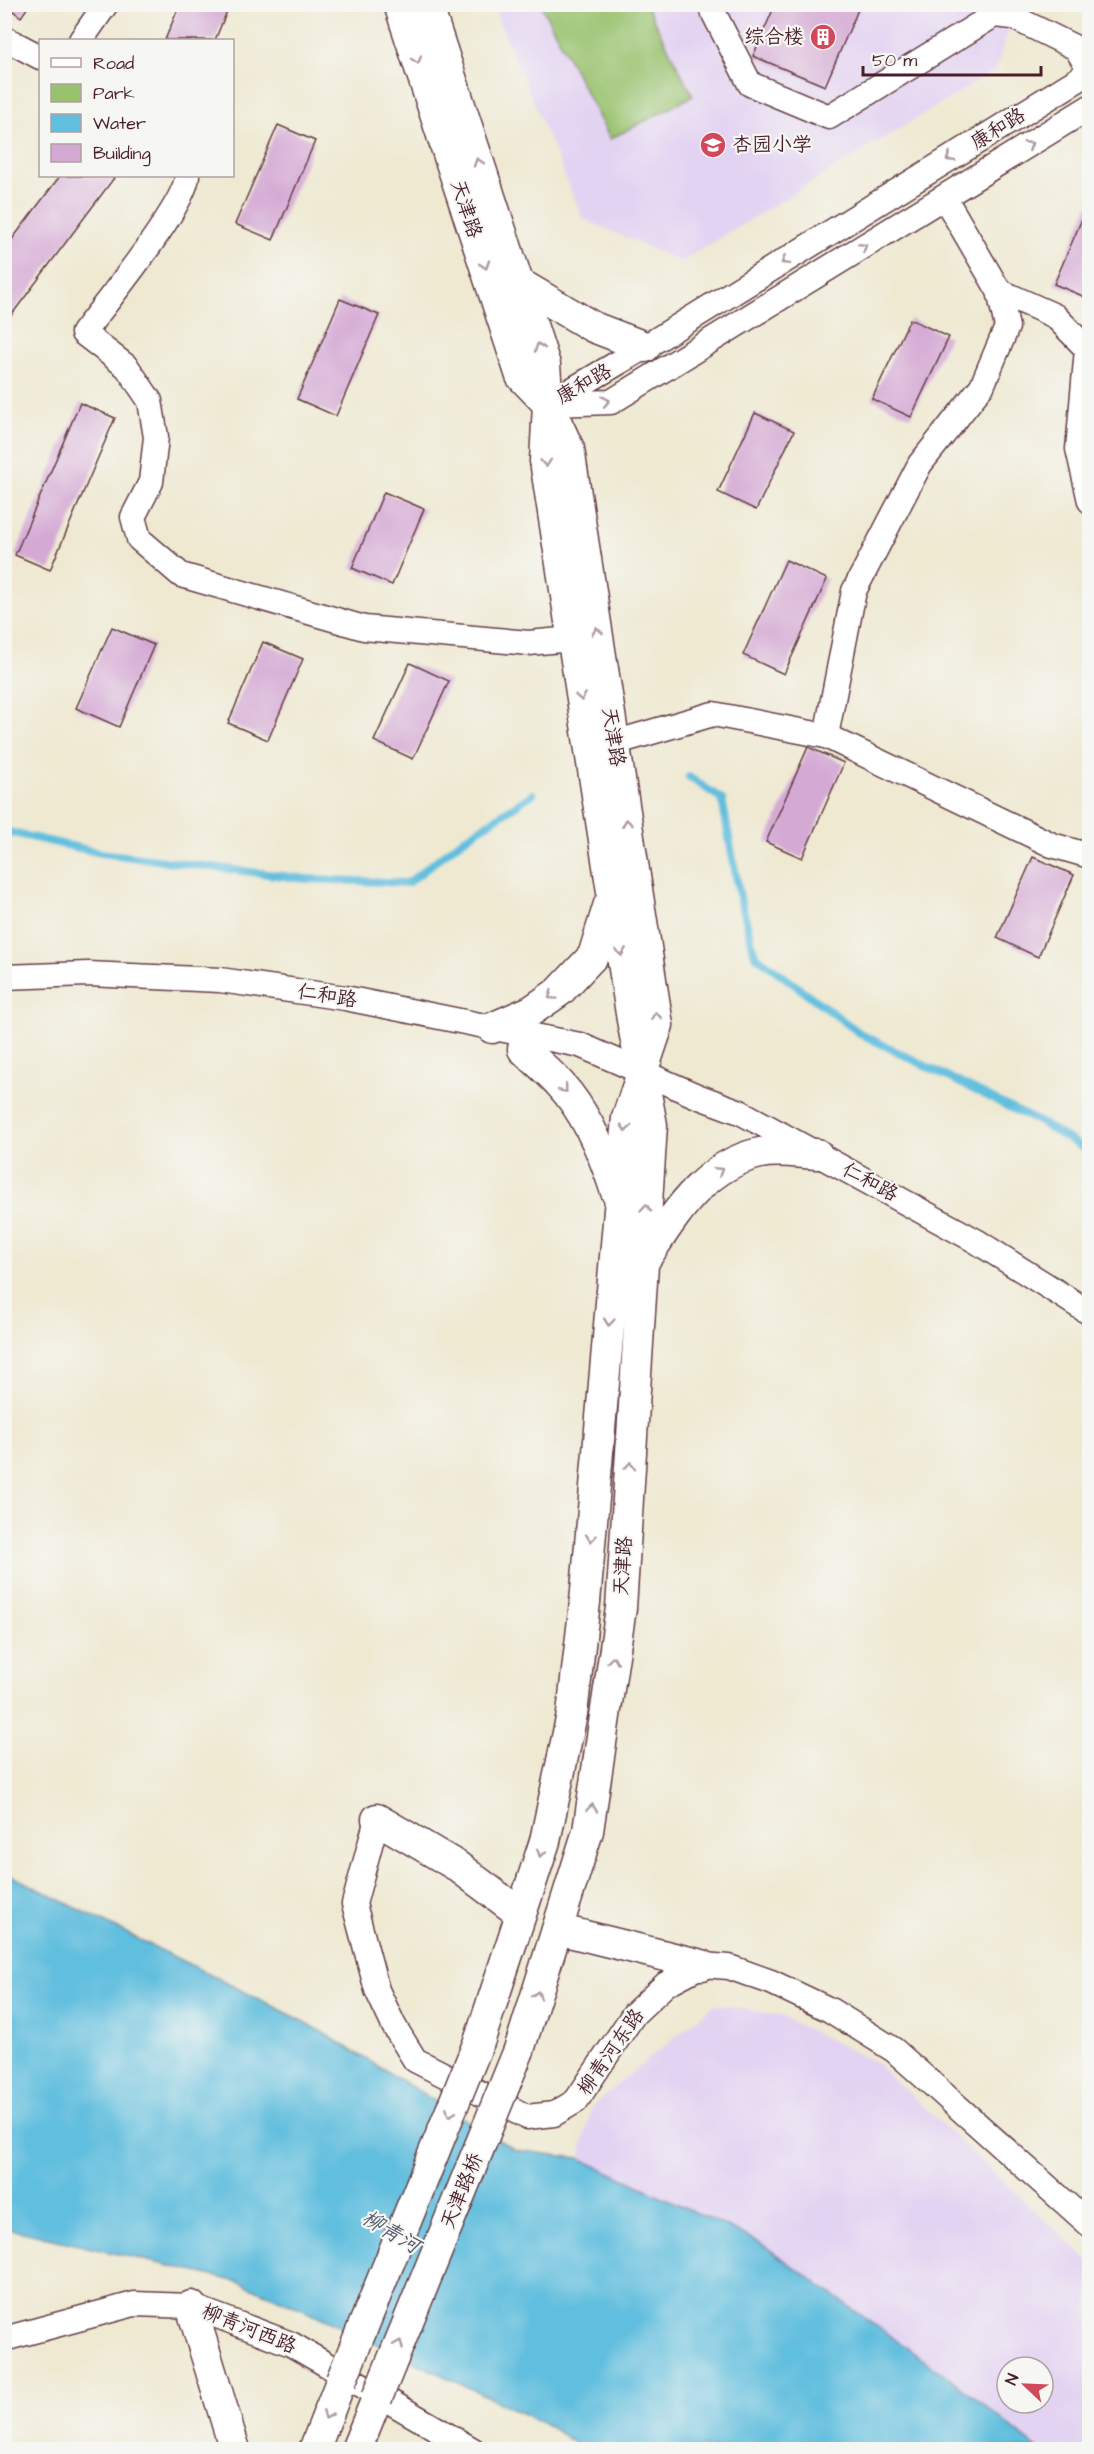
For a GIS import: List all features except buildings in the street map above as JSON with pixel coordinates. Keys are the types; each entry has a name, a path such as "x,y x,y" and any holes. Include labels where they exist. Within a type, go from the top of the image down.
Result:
{"main road":[{"name":"天津路","path":"399,4 521,376 548,404 569,449 658,1025 627,1118 585,1602 572,1714 545,1841 480,2039"},
{"name":"天津路","path":"427,4 545,365 548,404 545,461 612,895 652,1125 621,1608 588,1831 519,2050"},
{"path":"517,282 593,327 645,348"},
{"path":"492,1028 531,1011 560,991 593,956 612,895"},
{"path":"523,1049 561,1084 575,1102 606,1160 620,1202"},
{"path":"642,1264 683,1202 718,1169 761,1152 816,1154"},
{"path":"376,1819 457,1866 521,1914"},
{"path":"557,1929 702,1965"},
{"name":"天津路桥","path":"314,2450 480,2039"},
{"name":"天津路桥","path":"356,2450 519,2050"},
{"path":"191,2306 236,2450"}],"street":[{"path":"88,37 106,4"},
{"path":"709,4 750,84 829,117 994,15 1012,17 1076,48 1089,71"},
{"path":"4,38 39,56"},
{"name":"康和路","path":"548,404 645,348 1089,71"},
{"name":"康和路","path":"548,404 611,402 1089,107"},
{"path":"187,177 168,217 83,333 128,367 150,401 156,437 151,482 133,517 139,539 181,575 364,628 529,643 572,639"},
{"path":"826,736 854,591 920,464 982,386 1007,327 999,291 950,207 941,199"},
{"path":"999,291 1055,316 1087,349 1078,449 1089,501"},
{"path":"614,742 713,714 826,736 1042,841 1089,856"},
{"name":"仁和路","path":"4,977 88,974 219,980 345,998 580,1045 740,1112 976,1241 1089,1313"},
{"name":"仁和路","path":"4,989 87,987 218,993 354,1012 456,1032 523,1049 579,1057 699,1084 745,1100 983,1230 1089,1298"},
{"name":"柳青河东路","path":"376,1819 354,1904 377,1990 394,2026 415,2060 526,2117 554,2114 576,2101 634,2014 666,1984 702,1965"},
{"path":"702,1965 729,1967 771,1982 830,2010 894,2050 1089,2225"},
{"name":"柳青河西路","path":"4,2339 134,2304 191,2306 291,2344 472,2450"}],"shaded area":[{"name":"杏园小学","path":"492,5 1016,5 996,70 681,262 583,219"},
{"path":"715,2004 779,2015 875,2062 1089,2261 1089,2449 1038,2449 996,2415 1055,2415 1055,2355 995,2355 995,2414 967,2391 759,2242 579,2158 592,2106"}],"green space":[{"path":"541,5 646,5 693,96 610,139"}],"water":[{"name":"柳青河","path":"4,1872 307,2023 515,2150 579,2158 759,2242 967,2391 1038,2449 582,2449 549,2426 316,2315 239,2282 5,2228"}],"waterway":[{"path":"689,777 722,799 740,898 755,955 861,1034 1041,1123 1090,1152"},
{"path":"4,831 101,853 307,879 408,883 461,841 533,794"}],"place":[{"name":"综合楼","path":"823,37"},
{"name":"杏园小学","path":"713,145"}]}
